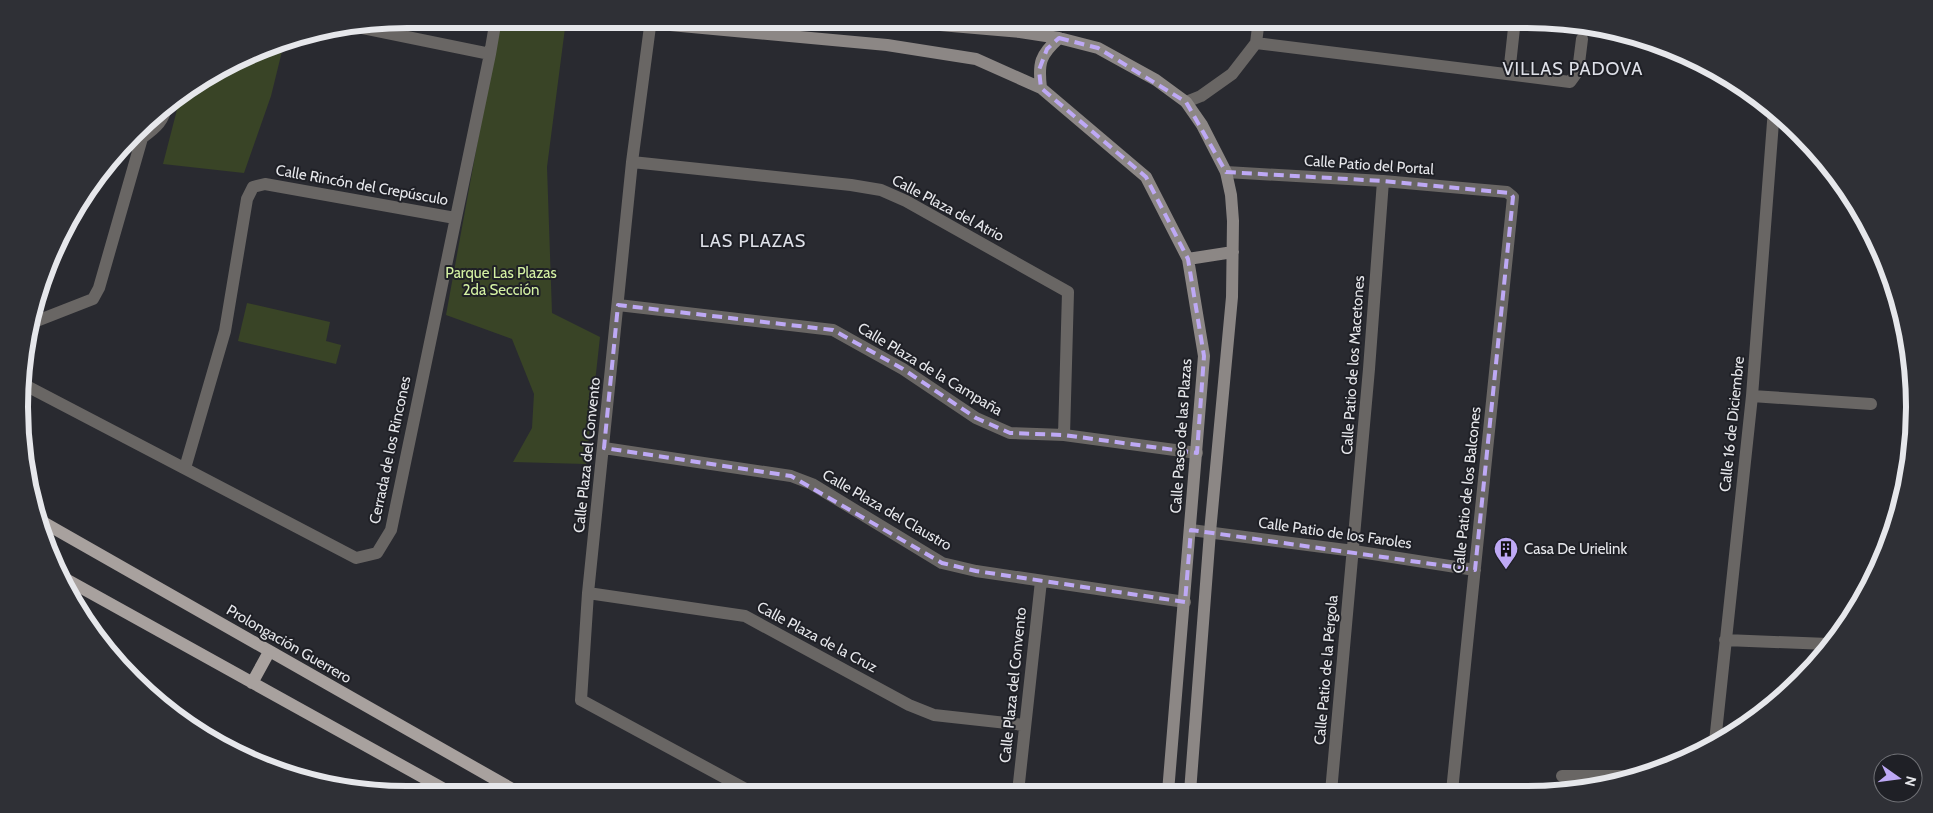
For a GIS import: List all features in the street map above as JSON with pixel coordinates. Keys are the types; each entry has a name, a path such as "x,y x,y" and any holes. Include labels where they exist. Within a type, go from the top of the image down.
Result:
{"main road":[{"name":"Prolongación Guerrero","path":"47,524 507,786"},
{"path":"71,582 439,786"},
{"path":"252,682 269,652"}],"street":[{"name":"Cerrada de los Rincones","path":"28,387 356,558 377,553 392,530 494,28"},
{"name":"Calle Plaza del Convento","path":"649,28 632,162 588,594 582,700 741,786"},
{"name":"Calle Paseo de las Plazas","path":"719,28 887,45 976,59 1041,88 1146,176 1188,259 1204,356 1169,786"},
{"path":"974,28 1059,38 1098,48 1156,80 1186,102 1202,125 1226,172 1231,195 1232,297 1210,532 1190,786"},
{"path":"1186,102 1201,96 1232,74 1256,43 1258,28"},
{"path":"1510,74 1513,28"},
{"path":"370,29 490,54"},
{"path":"1041,88 1039,70 1041,59 1047,49 1059,38"},
{"path":"1256,43 1570,82 1578,72 1582,38"},
{"path":"37,321 93,299 99,288 142,138 154,129 165,115"},
{"name":"Calle 16 de Diciembre","path":"1716,735 1752,396 1773,120"},
{"name":"Calle Plaza del Atrio","path":"632,162 851,185 881,190 906,201 1068,292 1064,435"},
{"name":"Calle Patio del Portal","path":"1226,172 1383,181 1507,192 1510,194"},
{"name":"Calle Patio de los Macetones","path":"1354,551 1383,181"},
{"name":"Calle Rincón del Crepúsculo","path":"185,468 225,331 247,199 253,187 265,184 455,218"},
{"name":"Calle Patio de los Balcones","path":"1453,786 1513,198 1510,194"},
{"path":"1188,259 1233,252"},
{"name":"Calle Plaza de la Campaña","path":"618,305 833,330 903,369 976,418 1010,434 1064,435 1197,453"},
{"path":"1752,396 1871,404"},
{"name":"Calle Plaza del Claustro","path":"604,448 791,476 812,484 942,563 1041,582 1185,602"},
{"name":"Calle Patio de los Faroles","path":"1191,530 1354,551 1475,570"},
{"name":"Calle Patio de la Pérgola","path":"1332,786 1354,551"},
{"name":"Calle Plaza del Convento","path":"1019,786 1041,582"},
{"name":"Calle Plaza de la Cruz","path":"588,594 745,616 908,705 934,715 1024,725"},
{"path":"1725,640 1821,644"},
{"path":"1562,776 1610,776"}],"highlighted area":[{"path":"1059,38 1098,48 1186,102 1226,172 1383,181 1510,193 1513,197 1475,570 1191,530 1185,602 976,571 942,563 791,476 604,448 618,305 833,330 903,369 976,418 1010,433 1064,435 1197,453 1204,356 1188,259 1146,177 1041,88 1039,70 1047,49"}],"green space":[{"name":"Parque Las Plazas 2da Sección","path":"498,28 565,28 547,167 552,313 600,337 586,464 513,462 532,428 534,394 512,339 446,315"},
{"path":"283,49 271,96 244,173 163,164 178,104 217,78 261,56"},
{"path":"247,303 330,322 326,341 341,345 336,364 238,341"}],"place":[{"name":"Casa De Urielink","path":"1506,570"}],"district":[{"name":"VILLAS PADOVA","path":"1573,69"},
{"name":"LAS PLAZAS","path":"753,241"}]}
